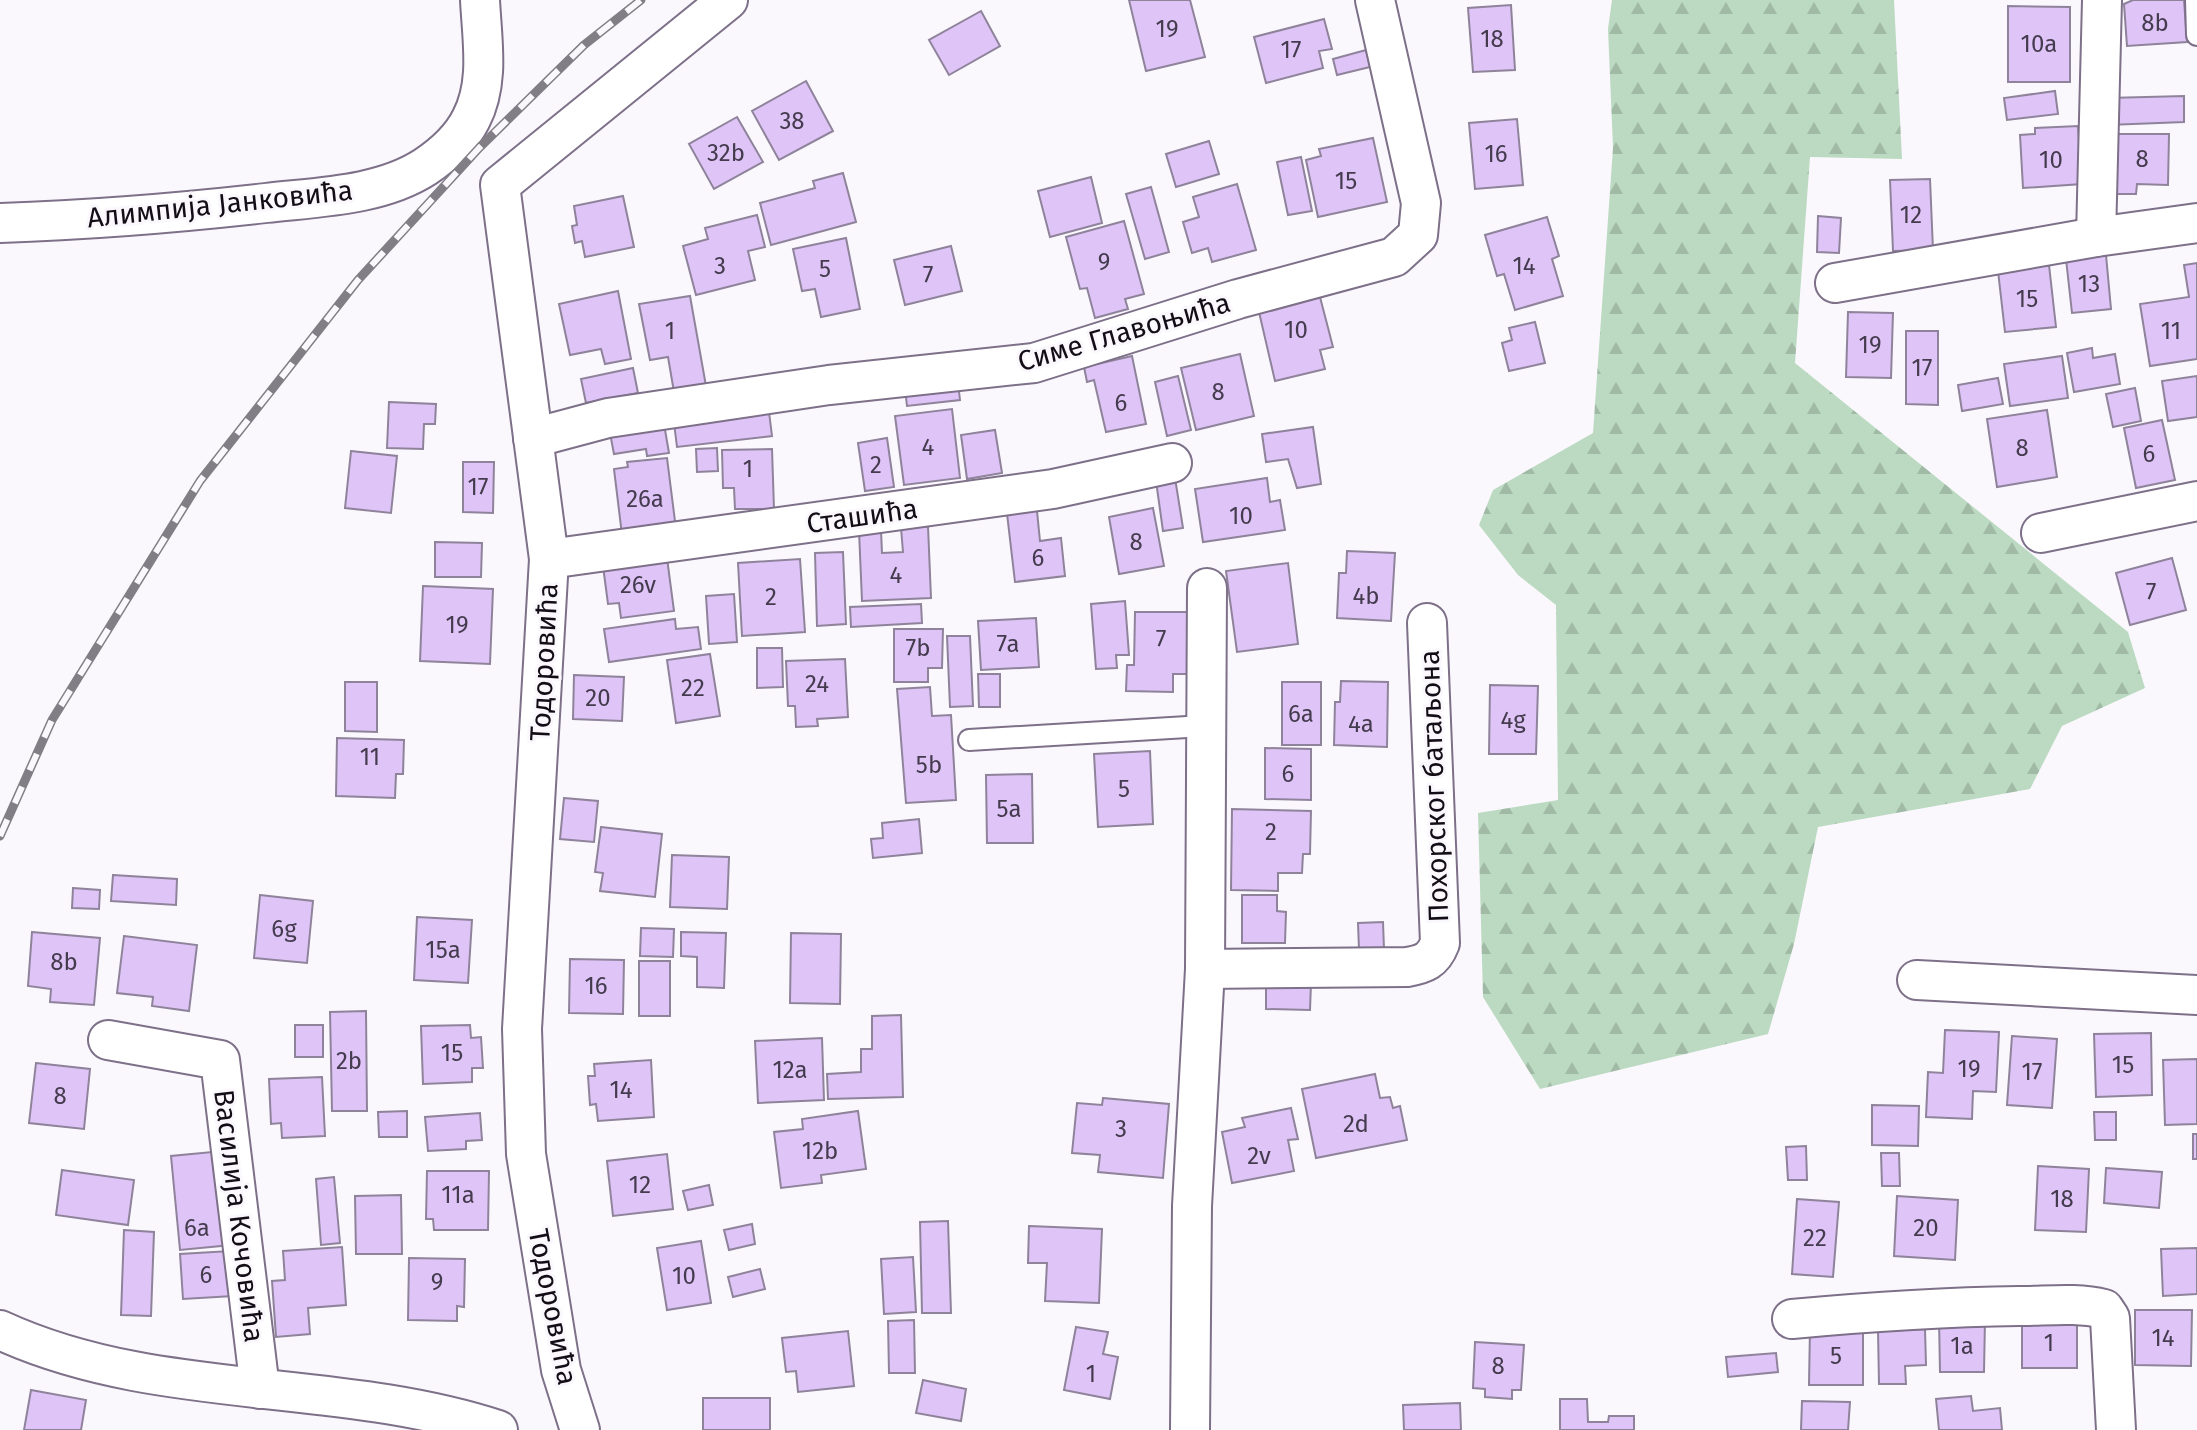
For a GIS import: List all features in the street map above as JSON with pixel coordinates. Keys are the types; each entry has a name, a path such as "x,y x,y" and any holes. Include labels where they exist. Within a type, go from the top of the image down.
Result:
{"street":[{"name":"Алимпија Јанковића","path":"0,223 137,218 343,195 395,180 425,167 457,141 472,118 484,81 480,0"},
{"name":"Тодоровића","path":"580,1430 561,1370 526,1154 522,1029 549,559 500,185 728,0"},
{"name":"Симе Главоњића","path":"533,438 608,418 829,385 1034,363 1238,299 1394,257 1418,235 1421,203 1375,0"},
{"path":"2096,237 2102,0"},
{"path":"1835,283 2096,237 2197,223"},
{"name":"Сташића","path":"549,559 1053,489 1172,463"},
{"path":"2041,533 2197,501"},
{"path":"1190,1430 1192,1206 1205,969 1207,588"},
{"name":"Похорског батаљона","path":"1205,969 1407,967 1427,963 1437,952 1440,943 1427,623"},
{"path":"1917,980 2197,995"},
{"name":"Василија Кочовића","path":"108,1040 220,1060 260,1389"},
{"path":"1792,1319 1878,1311 2005,1306 2088,1305 2104,1309 2110,1318 2116,1430"},
{"name":"Василија Кочовића","path":"0,1330 113,1367 443,1412 498,1430"}],"lane":[{"path":"2196,0 2197,35"},
{"path":"969,740 1204,726"}],"green space":[{"path":"1612,0 1894,0 1902,159 1810,157 1795,363 2128,632 2145,688 2062,726 2030,789 1818,827 1794,944 1768,1034 1540,1089 1483,997 1478,813 1558,800 1556,605 1518,575 1479,525 1493,490 1593,433 1613,148 1608,29"}],"building":[{"path":"1129,0 1190,0 1205,57 1146,71"},
{"path":"2133,0 2184,0 2187,42 2127,46 2124,4"},
{"path":"1511,5 1515,70 1473,72 1468,8"},
{"path":"2008,6 2070,7 2070,82 2008,82"},
{"path":"981,11 1000,46 949,75 929,40"},
{"path":"1324,19 1332,49 1319,51 1323,68 1266,83 1254,37"},
{"path":"1366,50 1370,67 1337,75 1333,59"},
{"path":"806,81 833,131 779,160 752,111"},
{"path":"2055,91 2058,114 2007,120 2004,98"},
{"path":"2184,96 2184,122 2108,125 2108,98"},
{"path":"737,117 763,162 714,189 689,144"},
{"path":"1517,119 1523,185 1475,189 1469,123"},
{"path":"2078,126 2082,184 2023,188 2020,135 2035,134 2035,128"},
{"path":"2115,134 2169,134 2168,185 2137,184 2136,194 2114,194"},
{"path":"1373,138 1387,202 1318,217 1306,160 1321,156 1319,149"},
{"path":"1209,141 1219,174 1176,187 1166,154"},
{"path":"1301,157 1312,211 1288,215 1277,162"},
{"path":"843,173 856,222 771,245 760,203 815,188 813,181"},
{"path":"1091,177 1102,223 1050,237 1038,191"},
{"path":"1930,179 1933,250 1893,251 1890,180"},
{"path":"1237,184 1256,250 1212,262 1208,248 1192,253 1183,222 1199,217 1193,197"},
{"path":"1151,187 1169,252 1145,259 1126,194"},
{"path":"623,196 634,247 585,257 582,241 575,243 572,226 577,225 574,206"},
{"path":"757,215 765,247 748,251 755,280 696,295 683,246 708,239 705,228"},
{"path":"1818,216 1841,218 1839,253 1817,252"},
{"path":"1547,217 1559,256 1552,259 1563,296 1515,310 1504,274 1497,276 1485,235"},
{"path":"1124,221 1144,294 1125,299 1128,309 1095,318 1087,288 1080,289 1066,237"},
{"path":"846,238 860,309 821,317 815,289 802,291 793,249"},
{"path":"951,246 962,291 905,305 894,260"},
{"path":"2106,255 2111,309 2072,313 2066,259"},
{"path":"2197,263 2197,359 2150,366 2140,304 2189,297 2184,265"},
{"path":"2049,265 2056,327 2005,332 1998,271"},
{"path":"618,291 631,359 605,364 601,349 570,355 559,304"},
{"path":"690,296 706,386 674,392 668,357 650,360 639,304"},
{"path":"1320,297 1333,347 1320,350 1325,369 1275,381 1259,312"},
{"path":"1848,312 1893,313 1891,378 1846,377"},
{"path":"1535,322 1545,363 1509,371 1502,343 1512,340 1509,328"},
{"path":"1906,331 1938,331 1938,405 1906,404"},
{"path":"2092,348 2093,358 2115,354 2120,384 2074,392 2067,353"},
{"path":"1240,354 1254,416 1196,430 1181,368"},
{"path":"1132,356 1146,424 1106,432 1094,380 1087,382 1084,367"},
{"path":"2062,356 2068,398 2010,406 2004,364"},
{"path":"633,368 638,393 586,403 581,379"},
{"path":"1178,376 1191,430 1167,436 1155,382"},
{"path":"2197,376 2197,417 2168,421 2162,381"},
{"path":"1998,378 2003,404 1962,411 1958,385"},
{"path":"958,383 960,400 907,406 905,389"},
{"path":"2135,388 2141,421 2113,427 2106,394"},
{"path":"389,402 436,404 435,424 424,424 423,449 387,448"},
{"path":"768,404 772,436 677,447 673,415"},
{"path":"952,409 960,478 904,485 895,416"},
{"path":"2047,410 2057,477 1997,487 1987,419"},
{"path":"2162,420 2175,480 2136,488 2124,428"},
{"path":"664,424 669,453 647,456 646,449 614,454 610,433"},
{"path":"1313,427 1321,484 1297,488 1288,459 1266,462 1262,434"},
{"path":"995,430 1002,473 967,479 961,435"},
{"path":"887,438 894,487 865,491 858,443"},
{"path":"717,448 718,471 697,472 696,449"},
{"path":"772,449 774,509 735,509 734,488 723,488 722,450"},
{"path":"351,451 397,456 391,513 345,508"},
{"path":"667,458 676,529 622,535 614,469 628,467 627,462"},
{"path":"463,462 494,462 493,513 463,512"},
{"path":"1175,478 1183,528 1163,531 1156,481"},
{"path":"1267,478 1270,502 1280,500 1285,530 1203,542 1195,489"},
{"path":"1036,501 1040,541 1061,538 1065,576 1015,582 1006,505"},
{"path":"1153,508 1164,566 1119,574 1109,517"},
{"path":"928,526 931,598 862,601 859,531 881,530 882,553 903,552 901,528"},
{"path":"435,542 482,543 481,577 435,577"},
{"path":"1347,551 1395,553 1391,621 1337,618 1339,573 1346,573"},
{"path":"843,552 846,624 817,626 815,553"},
{"path":"667,558 674,611 621,618 619,603 608,604 603,566"},
{"path":"2172,558 2186,610 2130,625 2116,573"},
{"path":"800,559 805,632 742,636 738,563"},
{"path":"1288,563 1298,644 1237,652 1226,571"},
{"path":"423,586 493,589 490,664 420,661"},
{"path":"734,594 737,642 709,644 706,596"},
{"path":"1125,601 1129,655 1116,655 1117,668 1096,669 1091,604"},
{"path":"921,604 922,623 851,627 850,607"},
{"path":"1135,612 1188,612 1188,674 1173,674 1173,692 1126,691 1127,665 1134,665"},
{"path":"1036,618 1039,667 981,670 978,621"},
{"path":"675,619 676,629 698,627 701,649 609,662 604,629"},
{"path":"894,629 943,629 942,668 928,668 928,682 894,682"},
{"path":"947,636 970,636 973,706 950,707"},
{"path":"757,648 782,648 783,687 757,688"},
{"path":"710,654 720,716 676,723 667,660"},
{"path":"845,659 848,717 817,719 818,726 796,727 795,706 788,706 786,661"},
{"path":"978,674 1000,674 1000,707 979,707"},
{"path":"574,675 624,677 622,721 573,719"},
{"path":"1341,681 1388,682 1387,747 1334,745 1335,702 1340,702"},
{"path":"345,682 377,682 377,732 345,731"},
{"path":"1282,682 1321,682 1321,745 1282,745"},
{"path":"1490,685 1538,686 1536,754 1489,754"},
{"path":"930,687 932,716 951,715 956,800 906,803 897,689"},
{"path":"337,738 404,740 403,774 396,774 395,798 336,796"},
{"path":"1265,748 1311,749 1311,800 1265,799"},
{"path":"1150,751 1153,824 1098,827 1094,754"},
{"path":"1032,774 1033,843 987,843 986,775"},
{"path":"564,798 598,801 594,842 560,839"},
{"path":"1232,809 1311,811 1310,854 1303,854 1302,873 1278,873 1278,891 1231,890"},
{"path":"919,819 922,853 873,858 871,839 883,838 882,823"},
{"path":"601,827 662,834 655,897 600,891 603,873 595,872"},
{"path":"672,855 729,857 727,909 670,907"},
{"path":"113,875 177,879 176,905 111,901"},
{"path":"73,888 100,890 99,909 72,908"},
{"path":"260,895 313,901 307,963 254,958"},
{"path":"1242,895 1277,895 1277,911 1286,912 1285,943 1242,943"},
{"path":"417,917 472,920 468,983 414,980"},
{"path":"1383,922 1384,949 1359,950 1358,923"},
{"path":"641,928 674,929 673,957 640,956"},
{"path":"32,932 100,938 94,1005 50,1002 51,989 28,986"},
{"path":"681,932 726,933 724,988 697,987 697,957 681,956"},
{"path":"791,933 841,934 840,1004 790,1003"},
{"path":"124,936 197,945 189,1011 152,1006 153,997 117,993"},
{"path":"570,959 624,960 623,1014 569,1013"},
{"path":"639,961 670,961 670,1016 639,1016"},
{"path":"1266,982 1311,983 1310,1010 1266,1009"},
{"path":"366,1011 367,1111 332,1111 330,1012"},
{"path":"901,1015 903,1097 828,1099 827,1074 861,1072 861,1049 872,1049 872,1016"},
{"path":"295,1025 323,1025 323,1057 295,1057"},
{"path":"470,1025 471,1038 481,1037 483,1068 472,1068 472,1082 423,1084 421,1026"},
{"path":"1945,1030 1999,1032 1996,1092 1973,1091 1972,1119 1926,1117 1928,1072 1943,1073"},
{"path":"2151,1033 2152,1095 2096,1097 2094,1034"},
{"path":"2012,1036 2057,1039 2052,1108 2007,1105"},
{"path":"822,1038 824,1100 758,1103 755,1041"},
{"path":"2197,1059 2197,1124 2165,1125 2163,1060"},
{"path":"651,1060 654,1117 598,1121 596,1104 590,1105 588,1076 595,1076 594,1064"},
{"path":"36,1063 90,1069 84,1129 29,1123"},
{"path":"1375,1074 1380,1098 1390,1097 1393,1108 1400,1106 1407,1140 1316,1158 1302,1089"},
{"path":"322,1077 325,1136 282,1138 281,1123 271,1124 269,1079"},
{"path":"1103,1098 1169,1104 1163,1178 1098,1172 1100,1155 1072,1153 1077,1103 1102,1105"},
{"path":"1872,1105 1919,1106 1918,1146 1872,1145"},
{"path":"1291,1108 1298,1139 1288,1140 1294,1171 1232,1183 1222,1132 1245,1127 1242,1118"},
{"path":"407,1111 407,1137 379,1137 378,1112"},
{"path":"858,1111 866,1169 821,1175 822,1183 781,1188 774,1132 803,1129 802,1119"},
{"path":"2094,1112 2116,1112 2116,1140 2095,1140"},
{"path":"480,1113 482,1140 466,1141 466,1149 428,1151 425,1117"},
{"path":"2193,1134 2197,1134 2197,1159 2193,1159"},
{"path":"1806,1146 1807,1180 1788,1180 1786,1147"},
{"path":"212,1152 214,1174 224,1173 231,1245 180,1250 171,1156"},
{"path":"1881,1153 1899,1153 1900,1186 1882,1186"},
{"path":"667,1154 673,1209 613,1216 607,1161"},
{"path":"2038,1166 2089,1169 2086,1232 2035,1230"},
{"path":"2106,1168 2162,1172 2159,1208 2104,1203"},
{"path":"62,1170 134,1180 128,1225 56,1215"},
{"path":"427,1171 489,1171 488,1230 434,1230 433,1219 426,1219"},
{"path":"334,1177 340,1243 321,1245 316,1179"},
{"path":"709,1185 713,1205 688,1210 683,1191"},
{"path":"401,1195 402,1254 356,1254 355,1196"},
{"path":"1897,1196 1958,1200 1955,1260 1894,1256"},
{"path":"1797,1199 1839,1202 1833,1277 1792,1274"},
{"path":"948,1221 951,1313 922,1313 920,1222"},
{"path":"752,1224 755,1244 729,1250 724,1230"},
{"path":"1029,1226 1102,1229 1099,1303 1045,1301 1047,1263 1028,1263"},
{"path":"124,1230 154,1232 151,1316 121,1315"},
{"path":"701,1241 711,1303 667,1310 657,1248"},
{"path":"342,1247 346,1305 308,1308 310,1334 276,1337 272,1281 285,1280 283,1251"},
{"path":"2197,1248 2197,1294 2163,1296 2161,1249"},
{"path":"230,1251 233,1296 183,1299 180,1254"},
{"path":"913,1257 916,1312 884,1314 881,1259"},
{"path":"409,1258 465,1259 464,1307 457,1306 457,1321 408,1320"},
{"path":"760,1269 765,1289 733,1297 728,1277"},
{"path":"2135,1310 2192,1310 2191,1366 2135,1365"},
{"path":"2022,1318 2077,1318 2077,1368 2022,1368"},
{"path":"1939,1319 1985,1319 1984,1372 1940,1372"},
{"path":"914,1320 915,1373 889,1373 888,1321"},
{"path":"1076,1327 1108,1332 1103,1354 1118,1357 1110,1399 1064,1390"},
{"path":"1810,1327 1863,1327 1863,1385 1809,1385"},
{"path":"1925,1329 1926,1365 1905,1366 1906,1384 1879,1384 1878,1330"},
{"path":"848,1331 854,1386 798,1392 796,1371 786,1372 782,1338"},
{"path":"1475,1342 1524,1345 1521,1390 1512,1390 1512,1399 1485,1397 1485,1389 1473,1388"},
{"path":"1776,1353 1778,1372 1728,1377 1726,1357"},
{"path":"923,1380 966,1389 961,1421 916,1413"},
{"path":"31,1390 86,1400 81,1430 24,1430"},
{"path":"1971,1396 1973,1411 2000,1408 2002,1430 1939,1430 1936,1399"},
{"path":"703,1398 770,1398 770,1430 703,1430"},
{"path":"1560,1399 1587,1399 1588,1422 1608,1422 1609,1416 1634,1416 1634,1430 1560,1430"},
{"path":"1802,1401 1850,1402 1848,1430 1801,1430"},
{"path":"1460,1403 1461,1430 1404,1430 1403,1405"}],"railway":[{"path":"0,836 52,720 200,481 358,280 480,147 584,45 641,0"}]}
